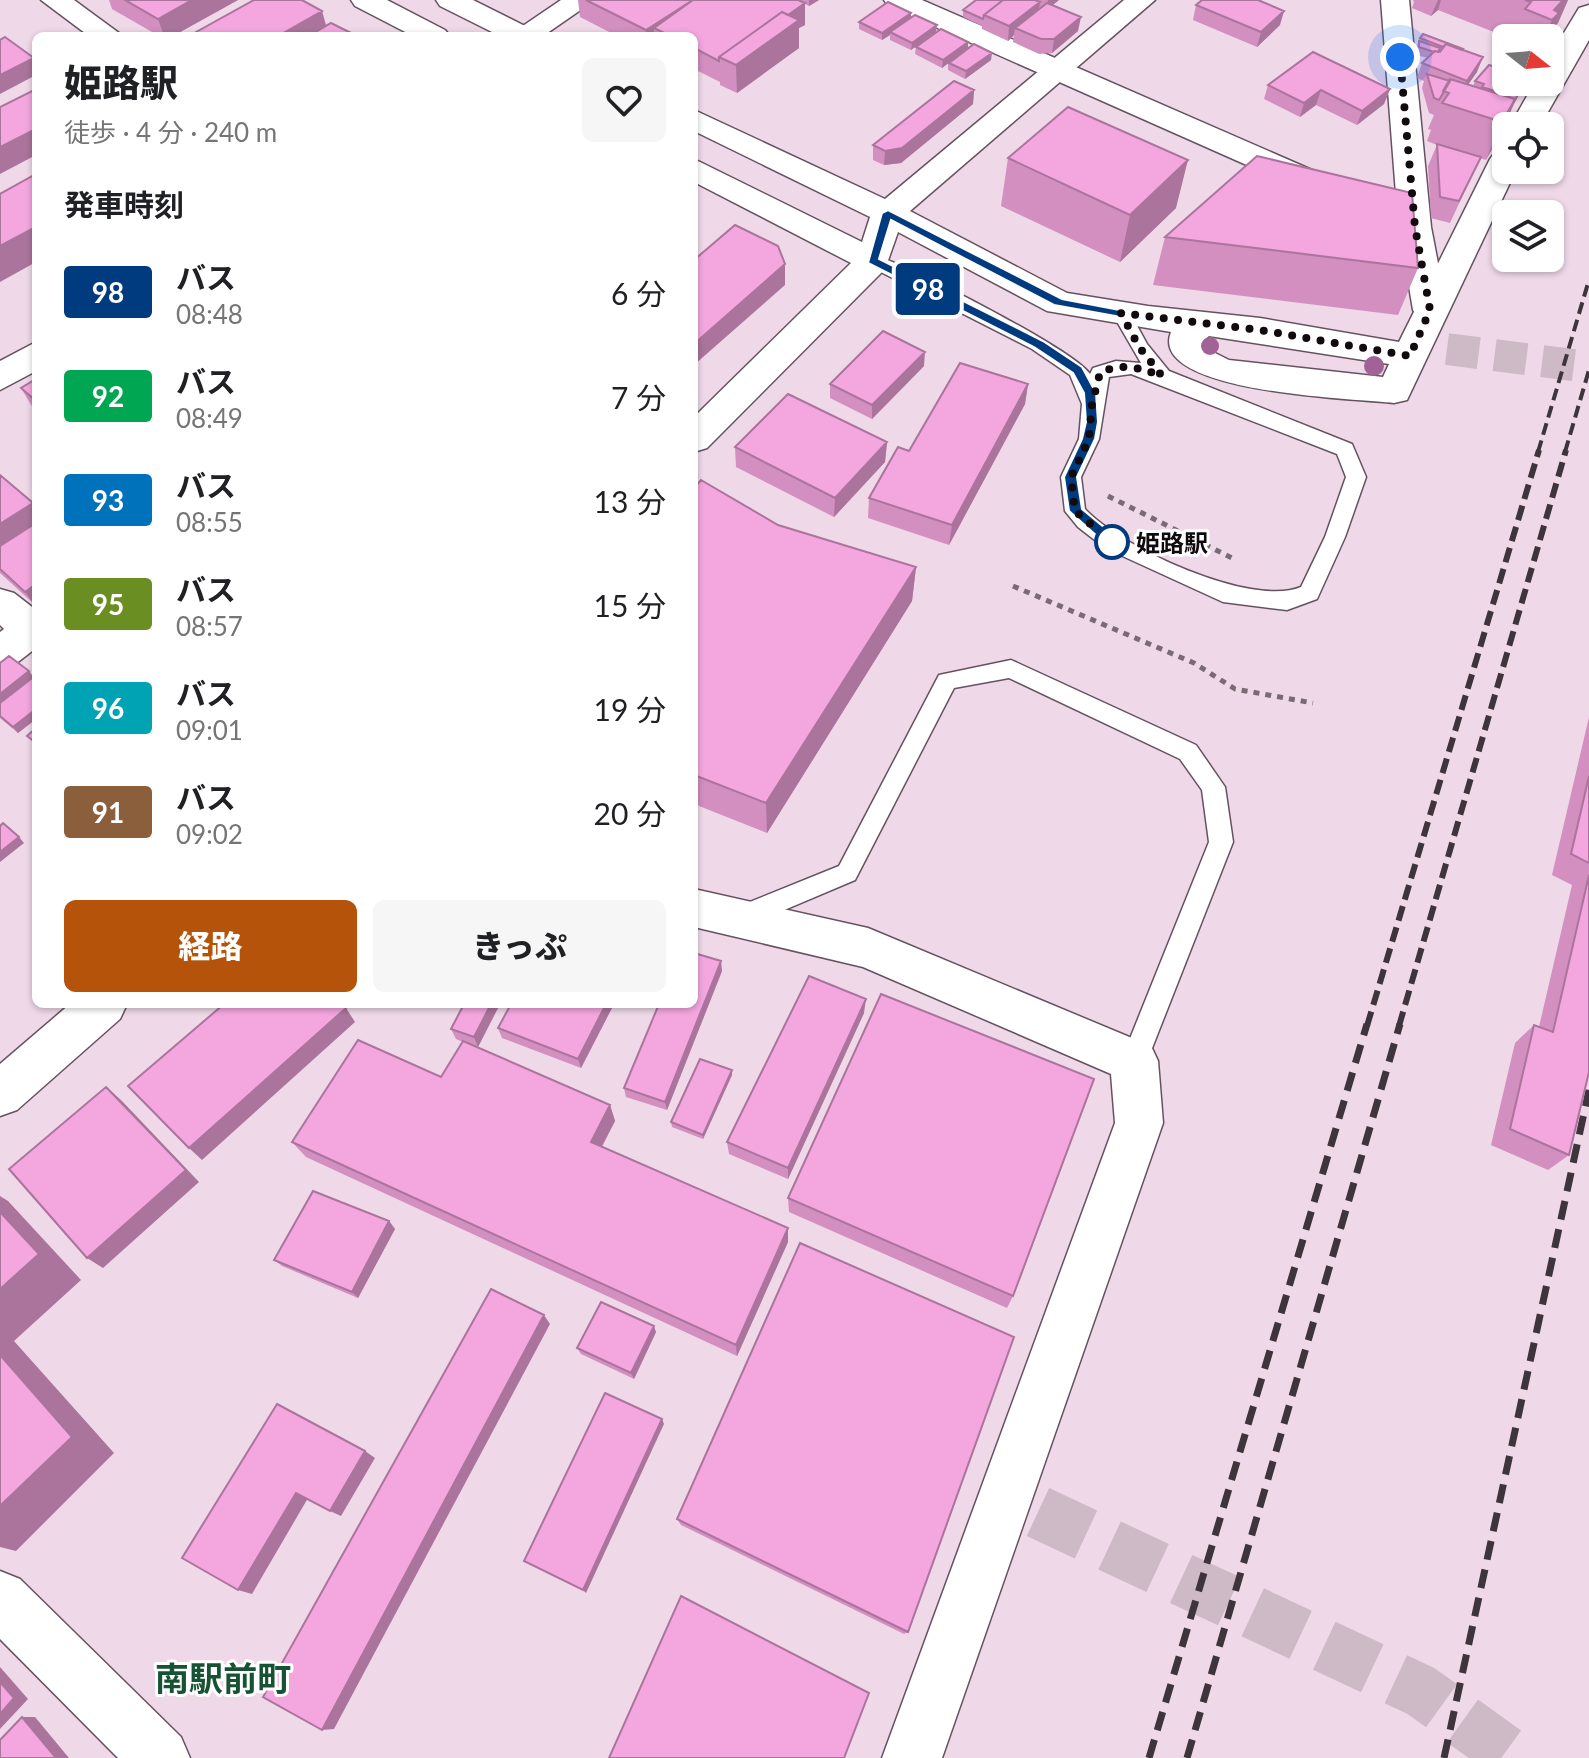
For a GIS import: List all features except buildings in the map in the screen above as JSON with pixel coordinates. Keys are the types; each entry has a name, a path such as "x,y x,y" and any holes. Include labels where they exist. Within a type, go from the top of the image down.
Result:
{"street":[{"path":"55,0 102,32"},
{"path":"365,0 427,32"},
{"path":"450,0 515,32"},
{"path":"529,32 581,0"},
{"path":"898,0 1415,227"},
{"path":"698,435 873,261 888,213 1141,0"},
{"path":"1395,0 1415,227 1430,310"},
{"path":"1533,112 1589,14"},
{"path":"698,121 888,213 1059,303 1410,356 1493,184"},
{"path":"698,171 873,261"},
{"path":"0,378 32,357"},
{"path":"0,604 32,627"},
{"path":"0,654 32,631"},
{"path":"698,909 744,916 868,948 1134,1061 1139,1123 912,1758"},
{"path":"0,1094 99,1008"},
{"path":"0,1599 160,1758"}],"lane":[{"path":"873,261 1065,360 1086,383 1092,404"},
{"path":"1121,313 1139,347 1162,376"},
{"path":"1117,365 1138,367 1162,376 1345,449 1356,477 1335,537 1309,593 1287,602 1223,594 1112,542 1075,511 1071,477 1089,439 1092,404 1100,373 1117,365"},
{"path":"744,916 847,873 947,681 1011,669 1188,752 1213,787 1221,842 1134,1061"}],"path":[{"path":"1108,496 1235,560"},
{"path":"1013,586 1194,663 1235,689 1313,703"}],"tunnel":[{"path":"1447,349 1589,367"},
{"path":"1038,1512 1421,1691 1514,1758"}],"railway":[{"path":"1538,452 1589,280"},
{"path":"1565,452 1589,370"},
{"path":"1367,1026 1539,450"},
{"path":"1399,1026 1566,450"},
{"path":"1149,1758 1367,1024"},
{"path":"1187,1758 1400,1024"},
{"path":"1444,1758 1589,1090"}],"bus line":[{"name":"98","path":"1112,542 1075,511 1071,477 1089,439 1092,422 1092,404 1086,383 1065,360 1039,344 873,261 888,213 1059,303 1121,313"}],"place":[{"name":"姫路駅","path":"1112,542"}],"district":[{"name":"南駅前町","path":"223,1677"}],"route":[{"path":"1112,542 1075,511 1071,477 1089,439 1092,404 1100,373 1117,365 1138,367 1162,376 1139,347 1121,313 1260,330 1410,356 1430,310 1415,227 1400,57"}]}
